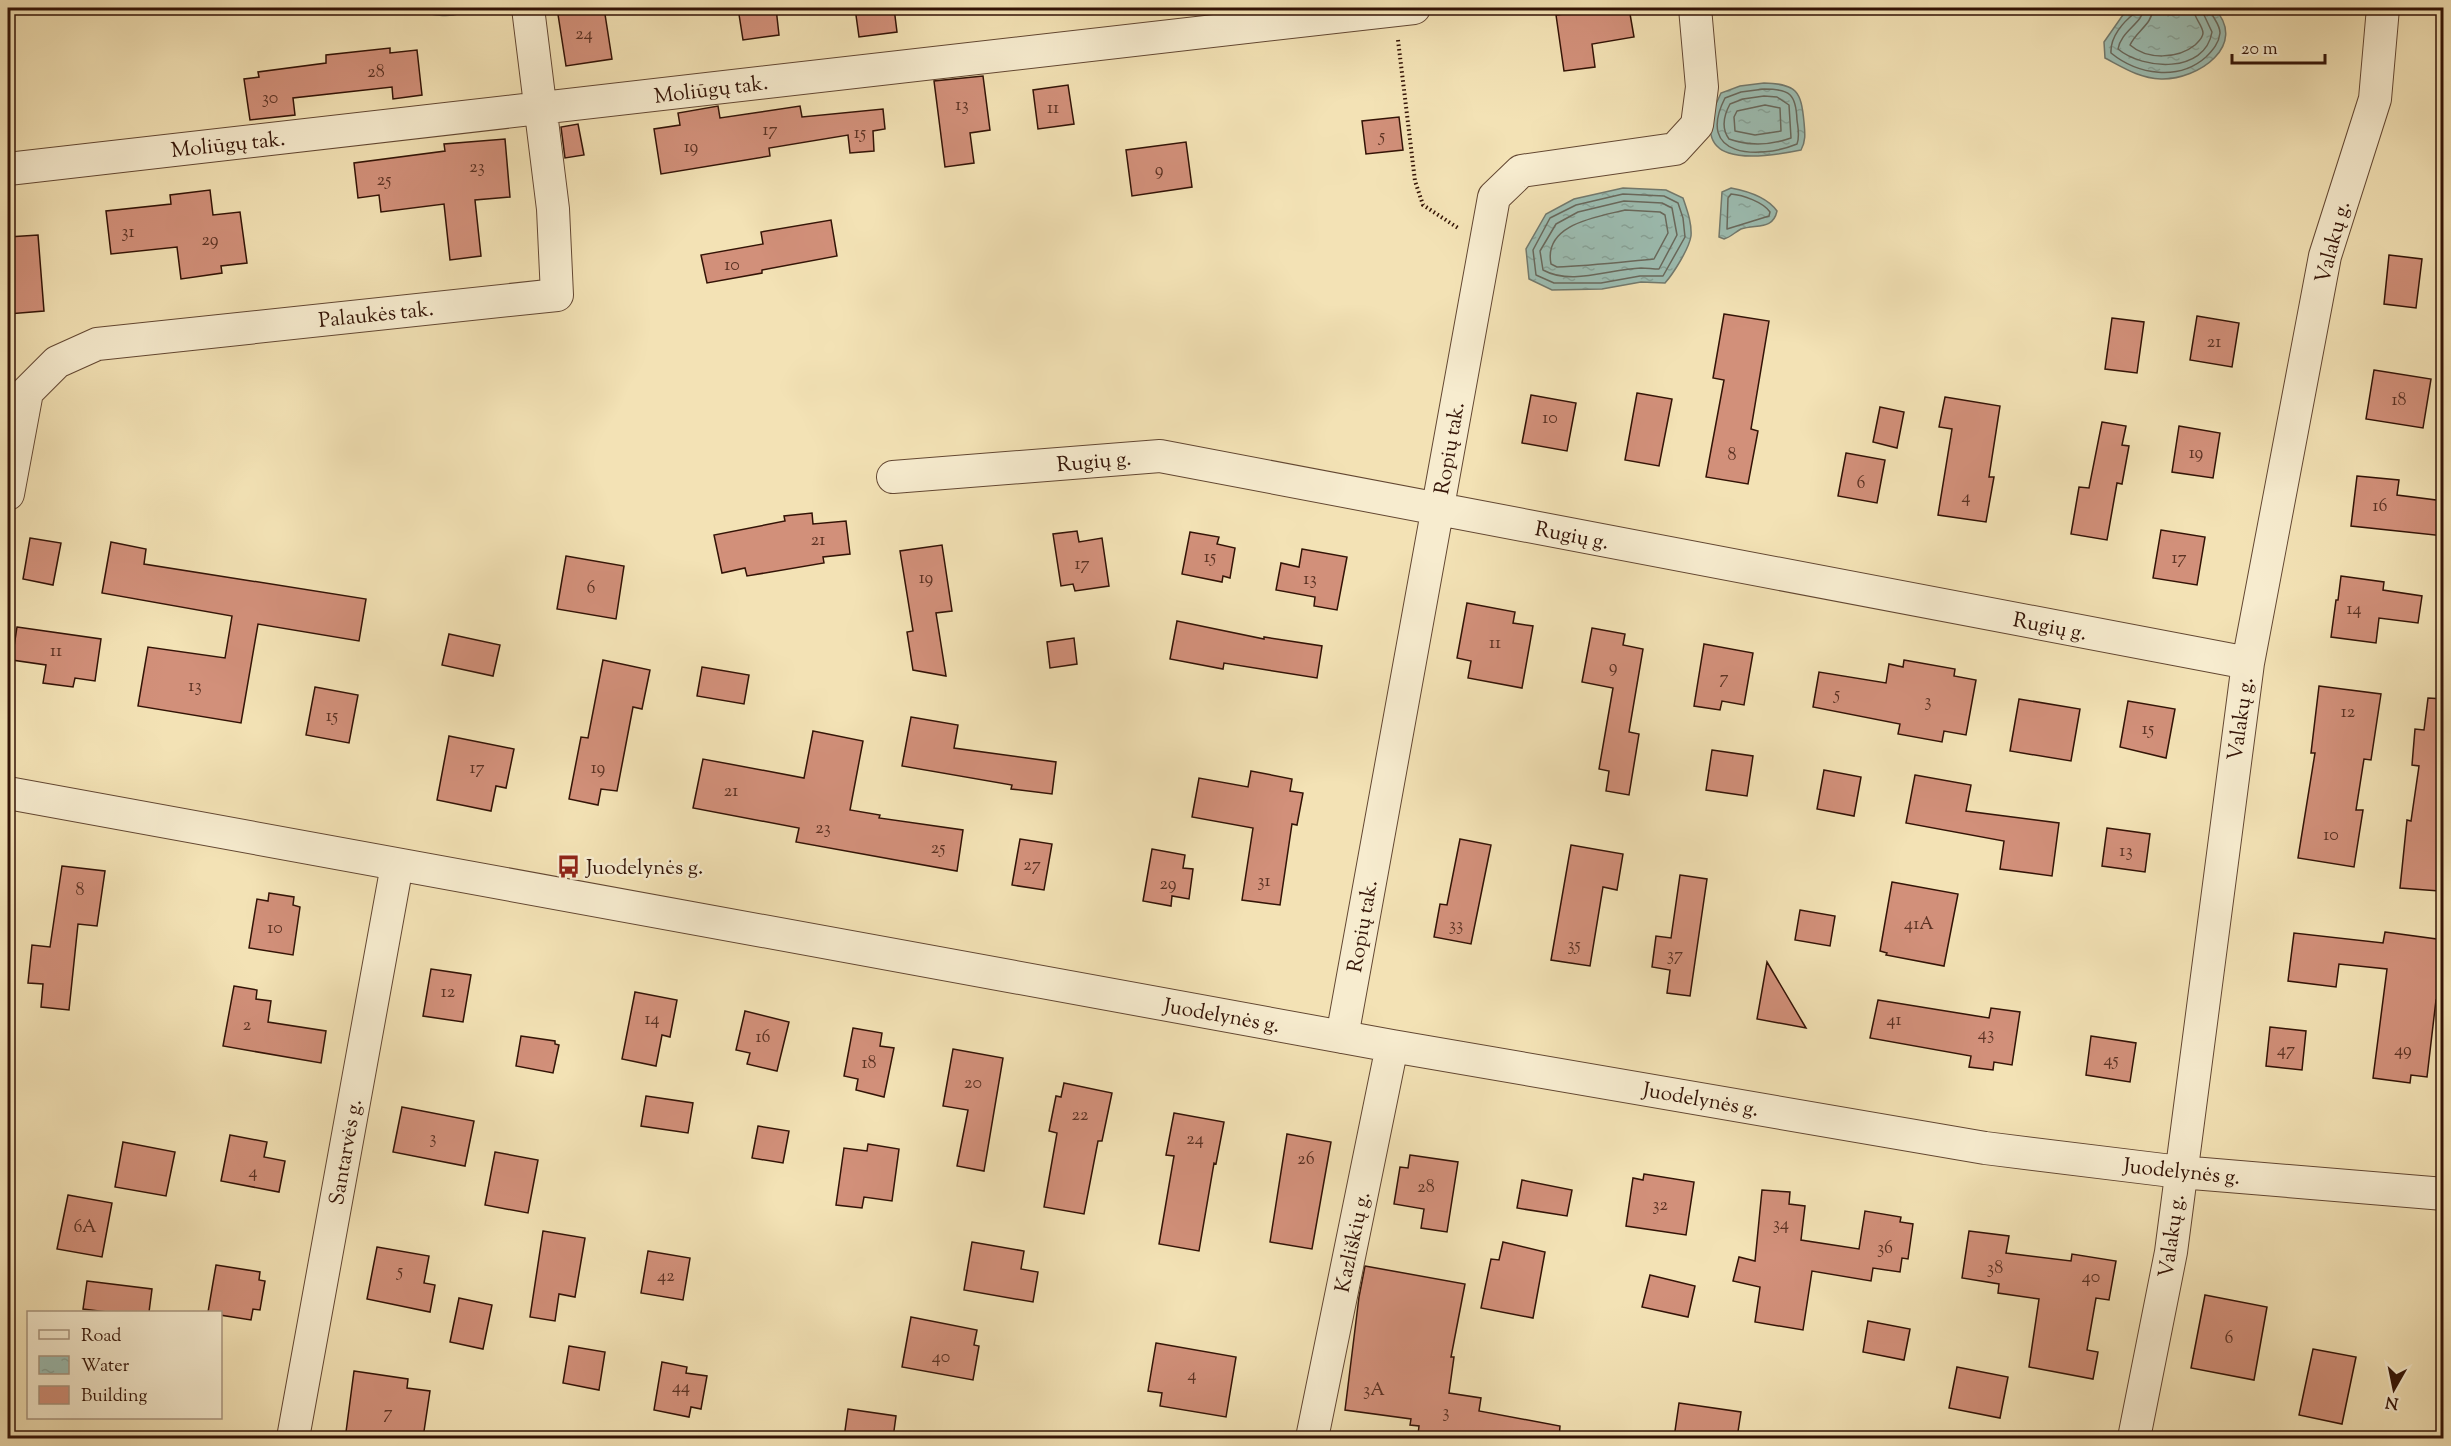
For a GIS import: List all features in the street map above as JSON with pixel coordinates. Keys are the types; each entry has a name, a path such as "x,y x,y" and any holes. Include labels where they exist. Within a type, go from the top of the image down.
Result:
{"street":[{"name":"Palaukės tak.","path":"8,494 27,392 57,362 97,344 557,295 553,209 528,8"},
{"name":"Ropių tak.","path":"1342,1037 1494,196 1521,171 1675,149 1697,125 1702,87 1695,8"},
{"name":"Valakų g.","path":"2134,1438 2171,1252 2248,663 2325,256 2375,99 2383,8"},
{"name":"Moliūgų tak.","path":"8,169 1404,9"},
{"name":"Rugių g.","path":"893,477 1160,456 2248,663"},
{"name":"Juodelynės g.","path":"8,794 1392,1046 1985,1148 2180,1172 2444,1194"},
{"name":"Santarvės g.","path":"292,1438 397,865"},
{"name":"Kazliškių g.","path":"1312,1438 1392,1046"}],"path":[{"path":"1404,9 1415,181 1423,205 1458,228 1485,242"}],"water":[{"path":"411,8 473,8 466,12 442,16"},
{"path":"2141,8 2214,8 2223,22 2226,35 2222,47 2203,67 2175,78 2146,77 2105,58 2104,42 2125,12"},
{"path":"1764,83 1784,85 1799,96 1805,133 1801,150 1763,156 1744,156 1729,153 1717,146 1711,135 1712,117 1721,93 1740,86"},
{"path":"1623,188 1666,190 1683,198 1690,221 1691,236 1680,261 1665,283 1641,282 1602,289 1552,290 1529,279 1526,249 1546,214 1574,199"},
{"path":"1731,188 1762,198 1777,211 1775,217 1768,224 1741,229 1724,239 1719,237 1722,192"}],"building":[{"path":"557,8 604,8 612,59 566,66"},
{"path":"738,8 776,8 779,35 743,40"},
{"path":"855,8 894,8 897,32 859,37"},
{"path":"1629,8 1634,37 1592,44 1595,67 1564,71 1556,15"},
{"path":"390,48 390,53 417,50 422,95 393,99 392,87 293,98 295,115 250,120 244,79 259,77 258,72 326,63 326,55"},
{"path":"983,76 990,130 970,133 974,163 945,167 934,81"},
{"path":"1068,85 1074,124 1038,129 1033,90"},
{"path":"718,106 720,118 800,106 802,117 883,109 885,129 873,131 874,151 850,153 848,135 769,148 770,156 661,174 654,129 680,125 678,113"},
{"path":"1399,117 1403,150 1366,154 1362,121"},
{"path":"578,124 584,155 565,158 561,127"},
{"path":"505,139 510,197 475,200 481,256 450,260 444,204 381,212 379,195 358,198 354,163 445,151 444,144"},
{"path":"1186,142 1192,187 1132,196 1126,150"},
{"path":"210,190 213,215 240,212 247,263 221,266 222,273 181,279 177,247 111,254 106,211 171,204 170,195"},
{"path":"831,220 837,256 707,283 701,255 763,244 761,232"},
{"path":"38,235 44,311 8,314 8,237"},
{"path":"2389,255 2422,259 2416,308 2384,304"},
{"path":"1724,314 1769,321 1751,429 1758,431 1748,484 1706,477 1724,380 1713,378"},
{"path":"2197,316 2239,323 2232,367 2190,360"},
{"path":"2112,318 2144,322 2137,373 2105,369"},
{"path":"2374,370 2431,379 2423,428 2366,419"},
{"path":"1637,393 1672,399 1659,466 1625,460"},
{"path":"1531,395 1576,403 1567,451 1522,443"},
{"path":"1945,397 2000,406 1989,477 1994,477 1986,522 1938,515 1952,429 1939,427"},
{"path":"1880,407 1904,412 1897,448 1873,442"},
{"path":"2102,422 2126,426 2122,445 2129,446 2122,484 2117,483 2107,540 2071,534 2079,487 2089,488"},
{"path":"2179,426 2220,433 2213,478 2172,472"},
{"path":"1846,453 1885,460 1877,503 1838,496"},
{"path":"2357,476 2399,480 2397,495 2444,501 2444,536 2351,526"},
{"path":"812,513 813,524 846,521 850,554 823,557 824,563 747,576 745,568 722,573 714,535 785,521 784,516"},
{"path":"2161,530 2205,537 2197,585 2153,578"},
{"path":"1077,531 1079,542 1102,538 1109,586 1075,591 1073,584 1061,586 1053,534"},
{"path":"1190,532 1219,537 1217,544 1235,548 1230,578 1223,576 1222,582 1182,574"},
{"path":"30,538 61,543 53,585 23,579"},
{"path":"111,542 146,549 144,564 366,599 359,641 258,624 241,723 138,706 148,647 225,658 232,616 102,593"},
{"path":"942,545 952,611 936,613 946,676 913,670 907,632 913,631 900,551"},
{"path":"1302,549 1347,557 1337,610 1314,606 1315,597 1276,590 1281,563 1299,567"},
{"path":"566,556 624,566 616,619 557,609"},
{"path":"2341,576 2384,582 2383,590 2422,596 2418,623 2379,618 2376,643 2331,637"},
{"path":"1467,603 1515,612 1513,623 1533,626 1522,688 1468,678 1471,661 1457,658"},
{"path":"1177,621 1264,639 1264,637 1322,646 1317,678 1224,663 1223,669 1170,659"},
{"path":"17,627 101,639 95,681 75,678 73,687 43,683 46,665 12,660"},
{"path":"1592,628 1625,634 1623,645 1643,649 1629,732 1639,734 1629,795 1606,791 1609,771 1599,769 1613,688 1582,682"},
{"path":"449,634 500,645 493,676 442,665"},
{"path":"1074,638 1077,664 1050,668 1047,642"},
{"path":"1704,644 1753,653 1744,705 1722,701 1720,710 1694,706"},
{"path":"603,660 650,670 642,709 633,707 617,791 601,789 598,805 569,799 581,737 588,738"},
{"path":"1904,660 1955,669 1954,676 1976,680 1966,735 1944,731 1942,742 1898,734 1900,724 1813,707 1819,672 1886,683 1889,664 1903,667"},
{"path":"702,667 749,675 744,704 697,696"},
{"path":"2319,686 2381,694 2371,760 2364,759 2356,810 2363,810 2354,867 2298,858 2315,753 2311,753"},
{"path":"315,687 358,695 349,743 306,735"},
{"path":"2428,698 2444,699 2444,839 2439,891 2400,888 2407,820 2411,821 2419,766 2412,765 2415,729 2424,730"},
{"path":"2019,699 2080,709 2071,761 2010,751"},
{"path":"2128,701 2175,709 2166,758 2120,747"},
{"path":"911,717 958,725 954,748 1056,762 1052,794 1011,789 1012,785 902,766"},
{"path":"813,731 863,741 850,810 880,815 879,818 963,830 957,871 796,842 799,828 693,808 703,759 804,778"},
{"path":"449,736 514,749 506,788 496,786 491,811 437,800"},
{"path":"1712,750 1753,756 1747,796 1706,790"},
{"path":"1824,770 1861,777 1854,816 1817,809"},
{"path":"1251,771 1292,779 1290,791 1303,793 1297,825 1292,824 1280,905 1242,900 1253,828 1192,817 1199,778 1248,787"},
{"path":"1915,775 1971,785 1966,811 2059,823 2052,876 2000,869 2004,841 1906,823"},
{"path":"2107,828 2150,834 2145,872 2102,866"},
{"path":"1020,839 1052,844 1044,890 1012,885"},
{"path":"1460,839 1491,845 1471,944 1434,937 1440,904 1447,905"},
{"path":"1571,845 1623,854 1617,890 1603,887 1590,966 1551,960"},
{"path":"1152,849 1185,855 1183,868 1193,869 1189,899 1172,896 1171,906 1143,901"},
{"path":"62,866 105,871 97,926 78,924 69,1010 41,1007 43,984 28,983 32,945 50,947"},
{"path":"1680,875 1707,879 1690,996 1667,993 1670,970 1652,967 1656,936 1671,938"},
{"path":"1892,882 1958,894 1944,966 1886,955 1887,953 1880,951"},
{"path":"269,893 294,897 293,905 300,907 293,955 249,948 257,899 268,901"},
{"path":"1800,910 1835,916 1830,946 1795,940"},
{"path":"2385,932 2444,940 2444,1001 2436,1000 2427,1077 2411,1075 2410,1083 2373,1078 2387,969 2339,964 2336,987 2288,981 2294,933 2383,943"},
{"path":"1767,962 1806,1028 1757,1019"},
{"path":"431,969 471,975 463,1022 423,1016"},
{"path":"234,986 257,990 256,999 271,1001 268,1022 326,1031 321,1063 223,1046"},
{"path":"635,992 677,1000 670,1037 662,1035 656,1066 622,1059"},
{"path":"1878,1000 1989,1018 1991,1008 2020,1012 2012,1065 1994,1062 1993,1070 1969,1067 1971,1056 1870,1038"},
{"path":"745,1011 789,1022 777,1071 747,1064 750,1053 736,1050"},
{"path":"2270,1027 2306,1031 2302,1070 2266,1066"},
{"path":"853,1028 882,1033 880,1046 894,1048 884,1097 856,1090 858,1079 844,1076"},
{"path":"521,1036 555,1041 555,1044 559,1045 553,1073 516,1066"},
{"path":"2091,1036 2136,1043 2130,1082 2086,1075"},
{"path":"953,1049 1003,1058 984,1171 957,1166 968,1110 943,1106"},
{"path":"1064,1083 1112,1093 1102,1141 1098,1141 1084,1214 1044,1207 1057,1133 1049,1131 1056,1096 1061,1097"},
{"path":"646,1096 693,1103 688,1133 641,1126"},
{"path":"402,1107 474,1121 465,1166 393,1152"},
{"path":"1174,1113 1224,1122 1216,1164 1214,1163 1199,1251 1159,1244 1174,1156 1166,1155"},
{"path":"758,1126 789,1131 783,1163 752,1158"},
{"path":"1287,1134 1331,1142 1312,1249 1270,1242"},
{"path":"230,1135 267,1142 264,1157 285,1161 279,1192 221,1181"},
{"path":"123,1142 175,1152 166,1196 115,1187"},
{"path":"868,1144 899,1149 892,1201 864,1197 862,1208 836,1205 844,1148 867,1151"},
{"path":"495,1152 538,1160 528,1213 485,1205"},
{"path":"1410,1155 1458,1162 1447,1232 1421,1228 1424,1209 1394,1204 1400,1167 1408,1168"},
{"path":"1644,1174 1694,1182 1686,1235 1626,1226 1633,1178 1643,1180"},
{"path":"1522,1180 1572,1190 1567,1216 1517,1208"},
{"path":"1762,1190 1790,1192 1789,1204 1805,1206 1801,1240 1859,1249 1865,1211 1901,1217 1900,1222 1913,1224 1908,1259 1902,1258 1900,1272 1873,1268 1871,1281 1812,1271 1803,1330 1755,1322 1760,1287 1733,1281 1739,1257 1755,1261"},
{"path":"68,1195 112,1203 102,1257 57,1249"},
{"path":"543,1231 585,1238 575,1297 559,1294 555,1321 530,1317"},
{"path":"1969,1231 2009,1236 2006,1253 2071,1261 2072,1254 2116,1261 2109,1300 2096,1298 2087,1350 2098,1352 2093,1379 2029,1367 2039,1299 1998,1293 1999,1284 1962,1278"},
{"path":"972,1242 1024,1251 1021,1269 1038,1272 1033,1302 964,1290"},
{"path":"1503,1242 1545,1252 1533,1318 1481,1308 1491,1259 1499,1260"},
{"path":"377,1247 429,1256 424,1283 435,1285 430,1312 367,1299"},
{"path":"648,1251 690,1258 683,1300 641,1293"},
{"path":"216,1265 260,1272 259,1280 265,1281 260,1310 253,1309 251,1320 222,1315 222,1311 208,1311"},
{"path":"1365,1266 1465,1284 1451,1357 1454,1357 1449,1393 1481,1398 1479,1411 1560,1426 1559,1438 1445,1438 1418,1434 1419,1426 1410,1425 1411,1419 1345,1410"},
{"path":"1650,1275 1695,1286 1688,1317 1642,1307"},
{"path":"87,1281 152,1289 149,1311 83,1309"},
{"path":"2205,1295 2267,1307 2254,1380 2191,1368"},
{"path":"459,1298 492,1305 483,1349 450,1342"},
{"path":"911,1317 977,1330 974,1345 979,1346 973,1380 902,1367"},
{"path":"1868,1321 1910,1329 1904,1360 1863,1352"},
{"path":"1156,1343 1236,1357 1226,1417 1160,1406 1162,1393 1148,1391"},
{"path":"569,1346 605,1352 599,1390 563,1383"},
{"path":"2313,1349 2356,1357 2342,1424 2299,1415"},
{"path":"662,1362 687,1367 686,1373 707,1376 701,1409 691,1407 689,1417 654,1410"},
{"path":"1957,1367 2008,1377 2000,1418 1949,1408"},
{"path":"354,1371 408,1379 407,1388 430,1391 423,1438 389,1438 346,1432"},
{"path":"1679,1403 1741,1412 1737,1438 1674,1438"},
{"path":"848,1409 896,1416 893,1438 844,1438"}],"place":[{"name":"Juodelynės g.","path":"568,867"}]}
